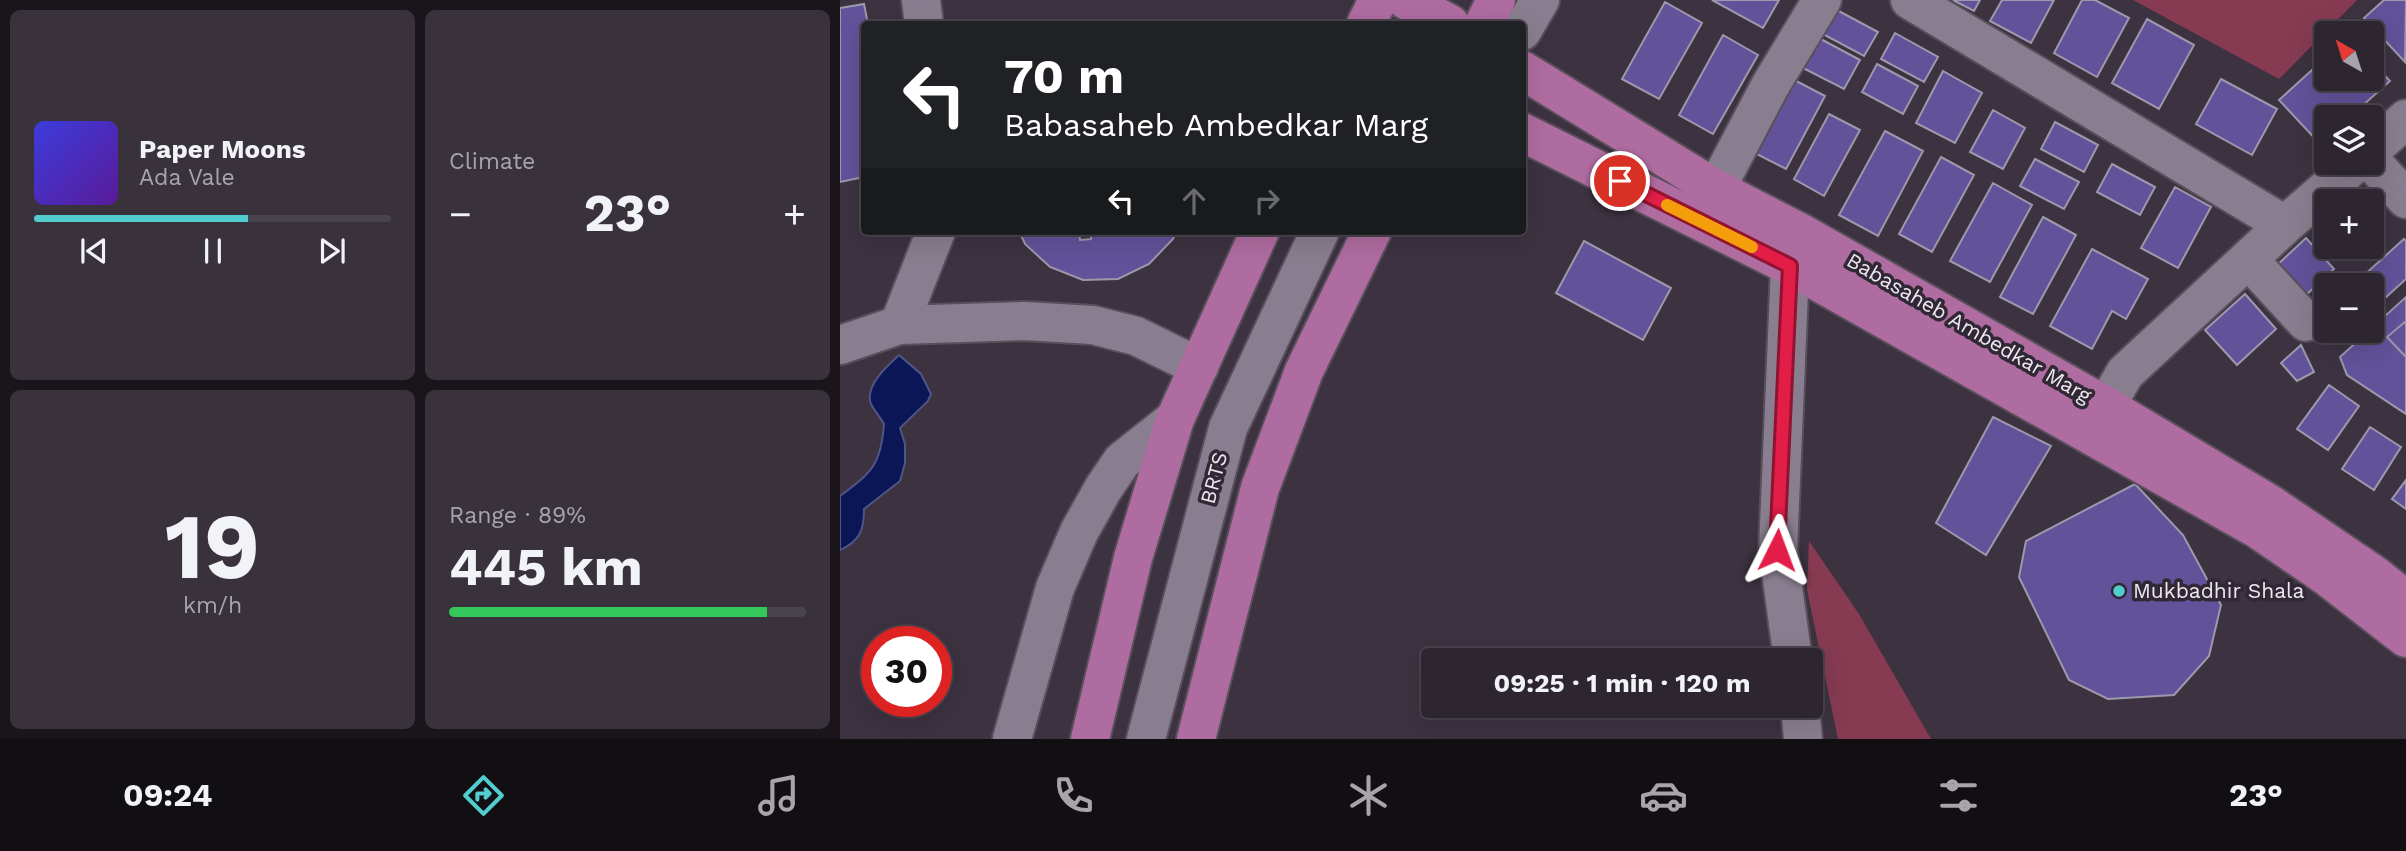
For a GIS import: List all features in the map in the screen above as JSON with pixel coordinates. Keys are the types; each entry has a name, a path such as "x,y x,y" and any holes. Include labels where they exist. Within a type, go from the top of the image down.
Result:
{"main road":[{"path":"1368,21 1378,0"},
{"path":"1486,21 1496,0"},
{"name":"Babasaheb Ambedkar Marg","path":"1526,72 1716,189 1796,250"},
{"name":"Babasaheb Ambedkar Marg","path":"1526,134 1796,250 2099,421 2270,504 2376,576 2406,600"},
{"path":"1090,739 1133,558 1175,419 1259,235"},
{"path":"1196,739 1261,488 1304,371 1370,235"},
{"name":"Babasaheb Ambedkar Marg","path":"2099,421 2326,576 2406,638"}],"street":[{"path":"921,0 924,21"},
{"path":"1526,24 1540,0"},
{"path":"1716,189 1770,86 1822,0"},
{"path":"1910,0 2285,225"},
{"path":"2384,138 2406,119"},
{"path":"2099,421 2125,373 2342,175"},
{"path":"2384,175 2406,199"},
{"path":"899,324 934,235"},
{"name":"BRTS","path":"1146,739 1228,428 1318,235"},
{"path":"1791,648 1777,550 1796,250"},
{"path":"2248,260 2306,322"},
{"path":"843,339 899,324 1024,321 1093,326 1136,336 1199,367"},
{"path":"1012,739 1055,588 1079,532 1122,461 1175,419"},
{"path":"1801,718 1802,739"}],"shaded area":[{"path":"2133,0 2357,0 2336,21 2314,21 2314,44 2279,79"},
{"path":"899,355 921,374 931,394 928,401 900,428 905,444 905,463 900,481 864,509 860,534 840,550 840,496 873,466 883,438 884,424 871,404 871,390 878,377"},
{"path":"1809,541 1859,614 1931,739 1838,739 1823,667 1823,648 1819,648 1807,590"}],"building":[{"path":"1712,0 1779,0 1763,28"},
{"path":"1953,0 1980,0 1974,11"},
{"path":"2002,0 2054,0 2031,43 1990,21"},
{"path":"2082,0 2095,0 2129,18 2097,77 2054,53"},
{"path":"2384,0 2406,0 2405,62 2384,39 2384,21 2367,21 2364,18"},
{"path":"1665,2 1702,23 1659,99 1622,79"},
{"path":"864,4 867,21 861,21 861,178 840,182 840,8"},
{"path":"1835,9 1878,32 1864,56 1821,33"},
{"path":"2147,19 2194,45 2159,109 2112,83"},
{"path":"1895,33 1938,57 1924,82 1881,59"},
{"path":"1723,35 1758,55 1713,134 1679,115"},
{"path":"1817,37 1860,60 1844,89 1801,67"},
{"path":"1877,64 1918,86 1903,114 1862,92"},
{"path":"2312,70 2314,91 2379,91 2363,105 2314,105 2314,138 2279,100"},
{"path":"1943,71 1982,93 1955,143 1916,123"},
{"path":"1783,74 1825,96 1786,169 1743,147"},
{"path":"2384,75 2390,81 2384,86"},
{"path":"2221,79 2277,109 2252,155 2196,124"},
{"path":"1993,110 2025,128 2003,169 1970,152"},
{"path":"1829,114 1860,130 1824,196 1794,179"},
{"path":"2055,122 2098,145 2084,172 2041,149"},
{"path":"1885,131 1923,151 1878,236 1839,215"},
{"path":"1941,157 1974,175 1932,252 1899,234"},
{"path":"2035,159 2079,182 2064,209 2020,186"},
{"path":"2112,164 2155,187 2140,215 2097,192"},
{"path":"1993,183 2032,205 1990,282 1950,261"},
{"path":"2175,187 2211,207 2178,268 2141,248"},
{"path":"2043,217 2076,235 2033,314 2000,297"},
{"path":"1021,235 1079,235 1080,240 1091,239 1091,235 1174,235 1149,264 1118,279 1083,280 1050,267 1025,244"},
{"path":"2306,238 2314,247 2314,259 2325,259 2334,269 2330,273 2314,273 2314,288 2305,296 2276,266"},
{"path":"2404,239 2406,241 2406,279 2384,299 2384,273 2366,273"},
{"path":"1584,241 1671,288 1643,340 1556,293"},
{"path":"2092,249 2148,279 2126,319 2112,311 2092,349 2050,326"},
{"path":"2245,294 2276,329 2237,365 2205,330"},
{"path":"2406,297 2406,414 2347,375 2340,357 2355,343 2384,343 2384,317"},
{"path":"2406,321 2406,357 2387,337"},
{"path":"2301,345 2314,372 2297,381 2281,363"},
{"path":"2329,385 2359,406 2328,450 2297,429"},
{"path":"1993,417 2051,446 1986,555 1936,523"},
{"path":"2370,427 2401,447 2374,490 2342,469"},
{"path":"2406,480 2406,509 2392,499"},
{"name":"Mukbadhir Shala","path":"2135,484 2183,535 2221,605 2209,656 2174,695 2108,699 2069,680 2019,577 2026,541"}],"slow traffic":[{"path":"1667,205 1752,247"}],"place":[{"name":"Mukbadhir Shala","path":"2119,591"}],"route":[{"path":"1620,181 1790,266 1777,550"}]}
